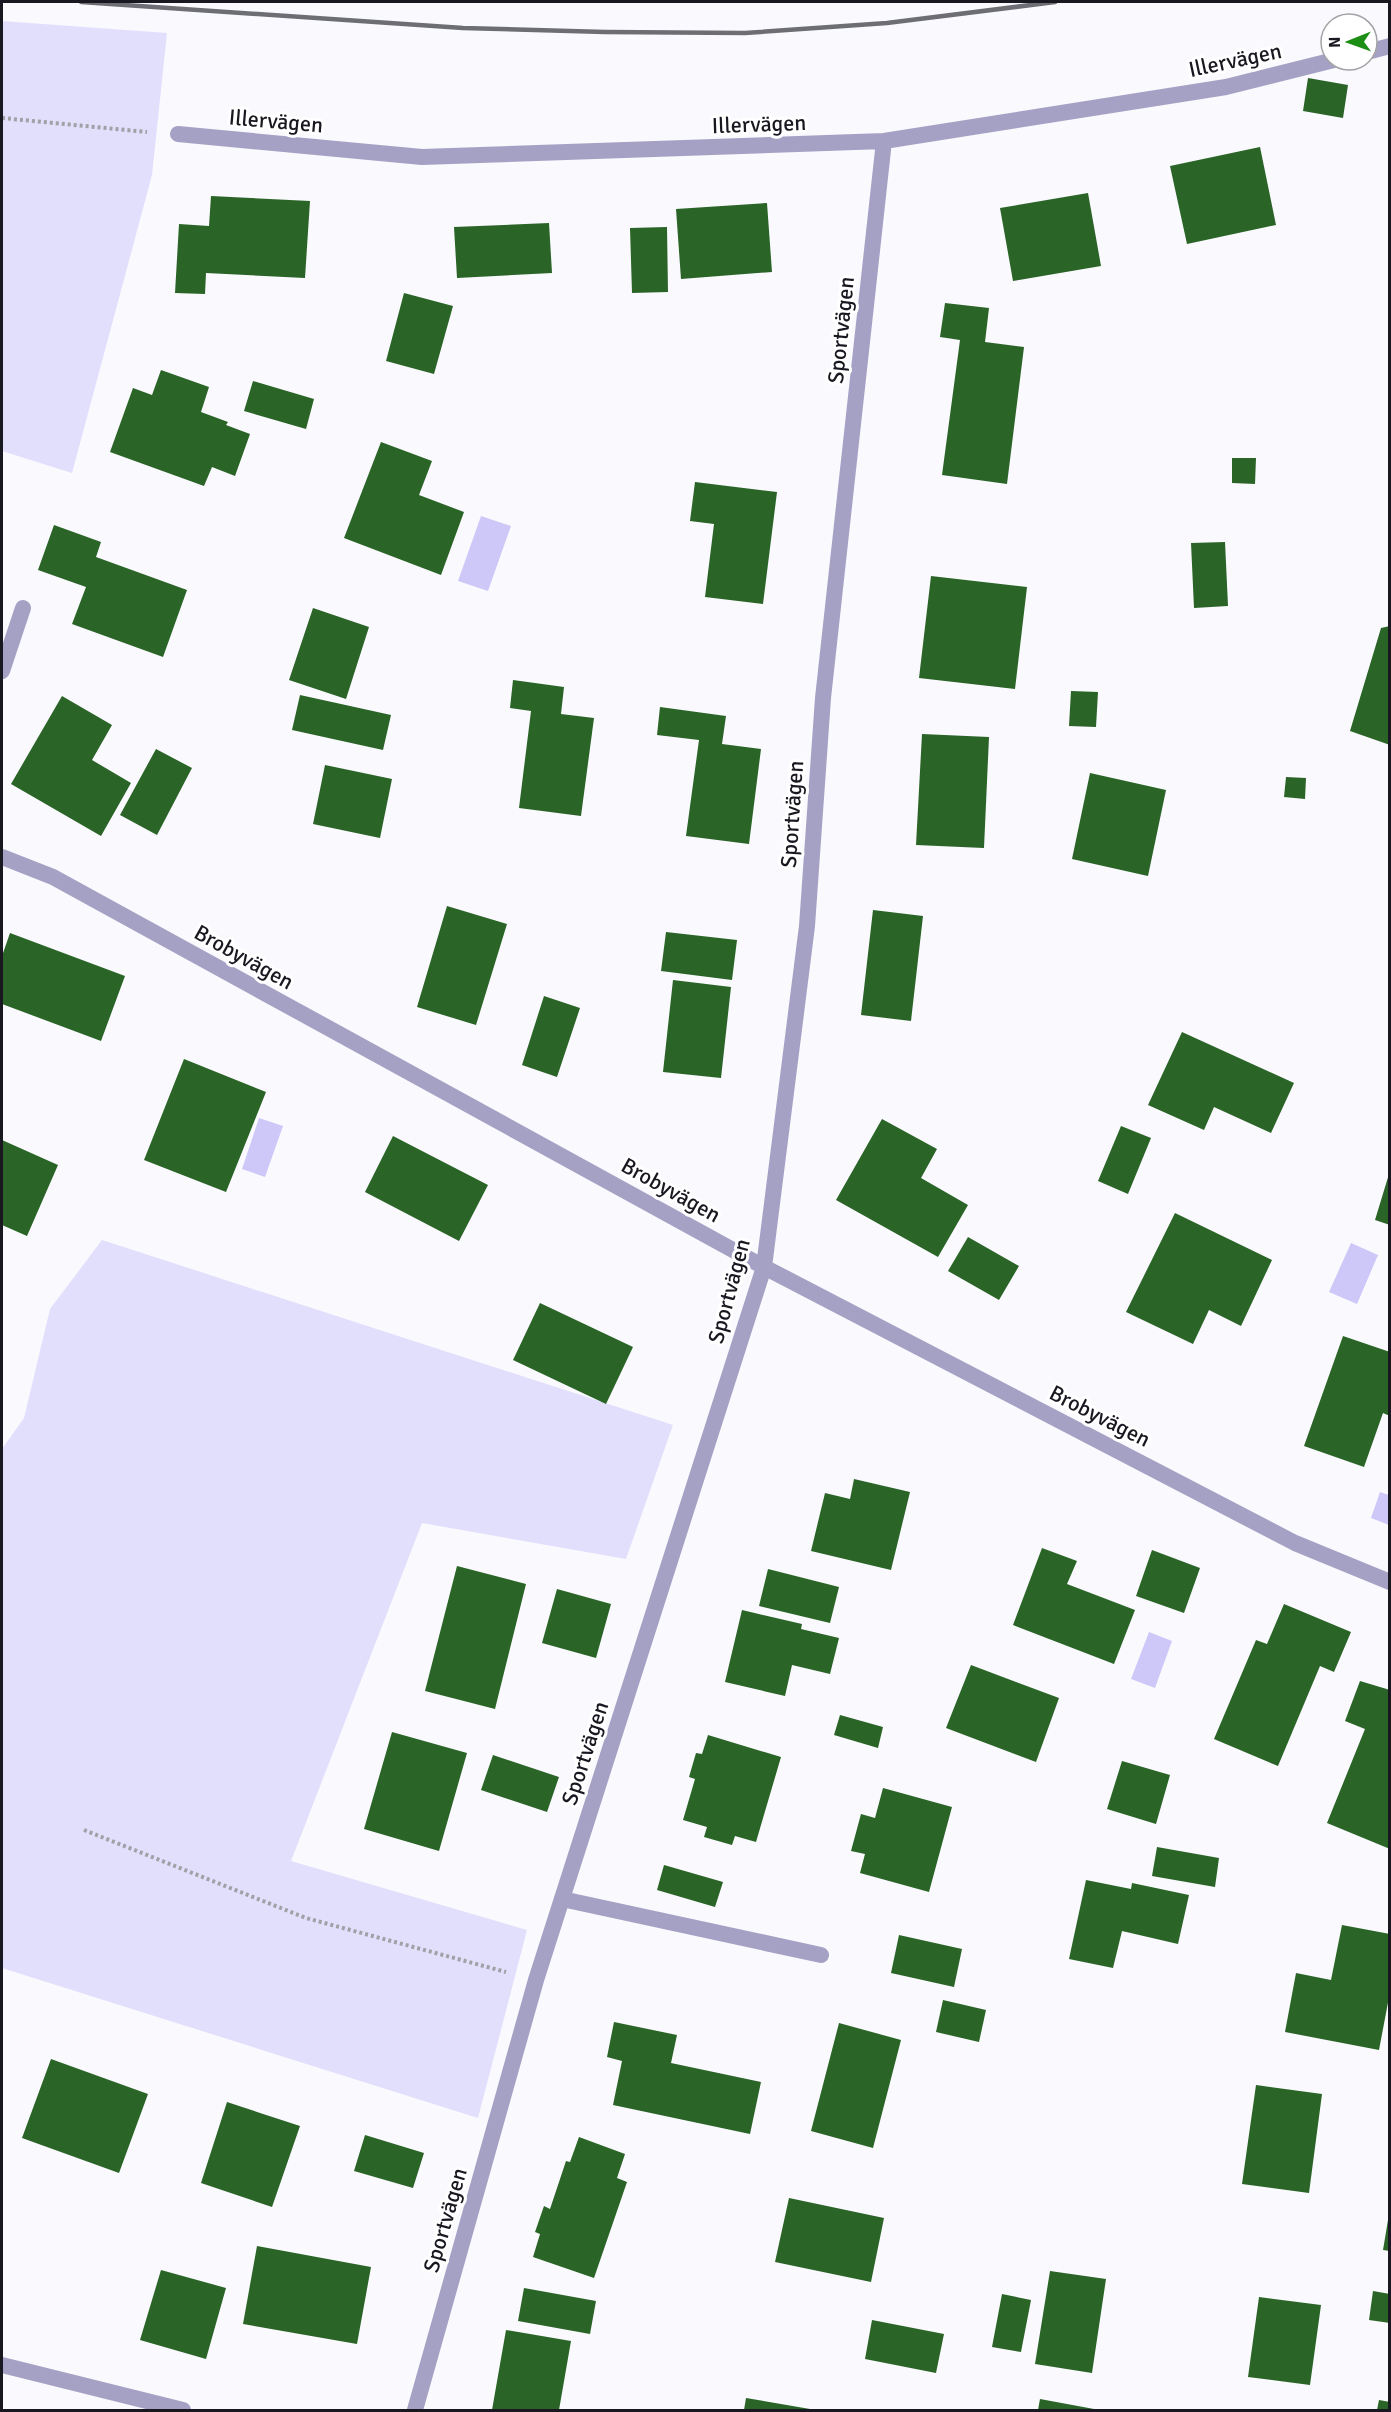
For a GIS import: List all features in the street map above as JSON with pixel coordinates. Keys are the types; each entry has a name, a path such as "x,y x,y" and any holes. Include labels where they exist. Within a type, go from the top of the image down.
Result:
{"street":[{"name":"Illervägen","path":"178,135 422,158 884,141 1226,87 1319,64"},
{"name":"Sportvägen","path":"415,2410 536,1980 764,1267 807,926 823,698 884,141"},
{"path":"2,671 23,608"},
{"name":"Brobyvägen","path":"2,856 53,877 764,1267 1295,1543 1389,1582"},
{"path":"562,1899 821,1955"},
{"path":"2,2365 183,2410"}],"path":[{"path":"2,118 178,135"},
{"path":"84,1830 306,1918 536,1980"}],"shaded area":[{"path":"2,21 167,33 152,175 72,473 2,451"},
{"path":"481,516 511,526 488,591 458,581"},
{"path":"259,1118 283,1126 265,1177 242,1169"},
{"path":"102,1240 673,1425 626,1559 422,1523 291,1861 527,1930 478,2118 2,1968 2,1449 24,1418 50,1309"},
{"path":"1351,1243 1378,1255 1357,1304 1329,1292"},
{"path":"1380,1492 1389,1495 1389,1525 1371,1518"},
{"path":"1149,1632 1172,1641 1155,1688 1131,1679"}],"building":[{"path":"1308,78 1348,85 1343,118 1303,111"},
{"path":"1260,147 1276,225 1187,244 1170,166"},
{"path":"1088,193 1101,266 1013,281 1000,208"},
{"path":"211,196 310,201 305,278 206,273 205,294 175,293 179,224 209,226"},
{"path":"767,203 772,272 681,279 676,209"},
{"path":"549,223 552,273 457,278 454,227"},
{"path":"667,227 668,292 632,293 630,228"},
{"path":"404,293 453,306 434,374 386,361"},
{"path":"945,303 989,308 985,342 1024,347 1007,484 942,475 960,340 940,337"},
{"path":"161,370 209,387 201,412 228,422 226,425 250,434 235,476 212,467 204,486 110,452 133,388 152,395"},
{"path":"253,381 314,399 306,429 244,411"},
{"path":"381,442 432,461 419,495 464,512 441,575 344,538"},
{"path":"1232,458 1256,458 1255,484 1232,483"},
{"path":"695,482 777,492 763,604 705,597 714,524 690,521"},
{"path":"54,525 101,542 96,557 187,590 163,657 72,624 86,587 38,570"},
{"path":"1225,542 1228,606 1194,608 1191,543"},
{"path":"931,576 1027,587 1015,689 919,678"},
{"path":"313,608 369,627 346,699 289,680"},
{"path":"1390,626 1390,745 1350,731 1381,628"},
{"path":"513,680 564,687 561,714 594,718 581,816 519,808 531,711 510,708"},
{"path":"1071,691 1098,692 1096,727 1069,726"},
{"path":"300,695 391,715 383,750 292,730"},
{"path":"62,696 112,725 92,760 131,783 101,836 11,784"},
{"path":"660,707 726,716 722,744 761,749 749,844 686,836 699,740 657,735"},
{"path":"922,734 989,737 984,848 916,845"},
{"path":"156,749 192,768 157,835 120,815"},
{"path":"325,765 392,779 380,838 313,824"},
{"path":"1090,773 1166,790 1148,876 1072,859"},
{"path":"1286,777 1306,778 1305,799 1284,797"},
{"path":"447,906 507,924 476,1025 417,1007"},
{"path":"873,910 923,916 911,1021 861,1015"},
{"path":"666,932 737,940 732,980 661,971"},
{"path":"10,933 125,976 101,1041 2,1004 2,956"},
{"path":"673,980 731,987 721,1078 663,1072"},
{"path":"544,996 580,1008 557,1077 522,1065"},
{"path":"1182,1032 1294,1083 1271,1133 1214,1107 1204,1130 1148,1105"},
{"path":"184,1059 266,1092 226,1192 144,1160"},
{"path":"882,1119 937,1149 921,1178 968,1205 938,1257 836,1200"},
{"path":"1121,1126 1151,1138 1128,1194 1098,1181"},
{"path":"393,1136 488,1185 459,1241 365,1192"},
{"path":"2,1140 58,1165 27,1236 2,1225"},
{"path":"1390,1174 1390,1225 1375,1220"},
{"path":"1175,1213 1272,1260 1241,1326 1209,1310 1193,1344 1126,1312"},
{"path":"968,1237 1019,1266 999,1300 948,1271"},
{"path":"540,1303 633,1347 606,1404 513,1360"},
{"path":"1343,1336 1390,1352 1390,1416 1383,1413 1364,1467 1304,1446"},
{"path":"854,1479 910,1492 891,1570 811,1551 825,1493 850,1499"},
{"path":"1042,1548 1077,1561 1067,1584 1135,1610 1114,1664 1013,1625"},
{"path":"1152,1550 1200,1568 1184,1613 1136,1596"},
{"path":"457,1566 526,1584 495,1709 425,1691"},
{"path":"768,1569 839,1587 830,1623 759,1606"},
{"path":"557,1589 611,1604 596,1658 542,1643"},
{"path":"1284,1604 1351,1632 1334,1672 1320,1666 1278,1766 1214,1739 1256,1640 1267,1644"},
{"path":"742,1610 802,1624 801,1629 839,1638 830,1674 792,1665 785,1696 725,1682"},
{"path":"971,1665 1059,1698 1036,1762 946,1728"},
{"path":"1360,1681 1390,1690 1390,1849 1327,1823 1365,1729 1345,1721"},
{"path":"840,1715 883,1727 878,1748 834,1735"},
{"path":"392,1732 467,1753 439,1851 364,1829"},
{"path":"708,1735 781,1757 756,1842 735,1836 732,1845 704,1837 707,1827 683,1820 695,1779 689,1777 696,1753 702,1754"},
{"path":"493,1755 559,1777 547,1812 481,1790"},
{"path":"1122,1761 1170,1775 1156,1824 1107,1809"},
{"path":"883,1788 952,1807 929,1892 860,1873 865,1854 851,1851 861,1814 875,1818"},
{"path":"1157,1847 1219,1858 1215,1887 1152,1876"},
{"path":"664,1865 723,1882 715,1907 657,1890"},
{"path":"1086,1880 1131,1889 1132,1883 1189,1895 1178,1944 1122,1931 1113,1968 1069,1959"},
{"path":"1342,1925 1390,1934 1390,1992 1379,2050 1285,2032 1296,1973 1331,1980"},
{"path":"899,1935 962,1949 954,1987 891,1973"},
{"path":"943,2000 986,2010 979,2042 936,2032"},
{"path":"614,2022 677,2035 671,2063 761,2082 750,2134 613,2105 622,2061 607,2057"},
{"path":"839,2023 901,2040 873,2148 811,2131"},
{"path":"51,2059 148,2094 119,2173 22,2138"},
{"path":"1256,2085 1322,2094 1309,2193 1242,2184"},
{"path":"227,2102 300,2126 272,2207 201,2183"},
{"path":"365,2135 424,2153 413,2188 354,2171"},
{"path":"579,2137 625,2154 617,2178 627,2182 594,2278 533,2257 540,2234 535,2232 544,2206 550,2209 566,2161 570,2162"},
{"path":"789,2198 884,2218 871,2282 775,2262"},
{"path":"1388,2220 1390,2220 1390,2251 1383,2250"},
{"path":"257,2246 371,2267 357,2344 243,2324"},
{"path":"161,2270 226,2288 206,2359 140,2340"},
{"path":"1050,2271 1106,2279 1092,2373 1035,2364"},
{"path":"524,2288 596,2301 590,2334 518,2321"},
{"path":"1373,2291 1390,2294 1390,2323 1369,2320"},
{"path":"1002,2294 1031,2300 1021,2352 992,2347"},
{"path":"1259,2297 1321,2305 1310,2385 1248,2377"},
{"path":"872,2320 944,2334 936,2373 865,2359"},
{"path":"506,2330 571,2341 559,2410 492,2410"},
{"path":"746,2398 810,2409 810,2410 744,2410"},
{"path":"1040,2399 1094,2409 1094,2410 1038,2410"},
{"path":"1379,2400 1390,2402 1390,2410 1377,2410"}],"railway":[{"path":"81,2 463,28 745,33 887,23 1055,2"}]}
